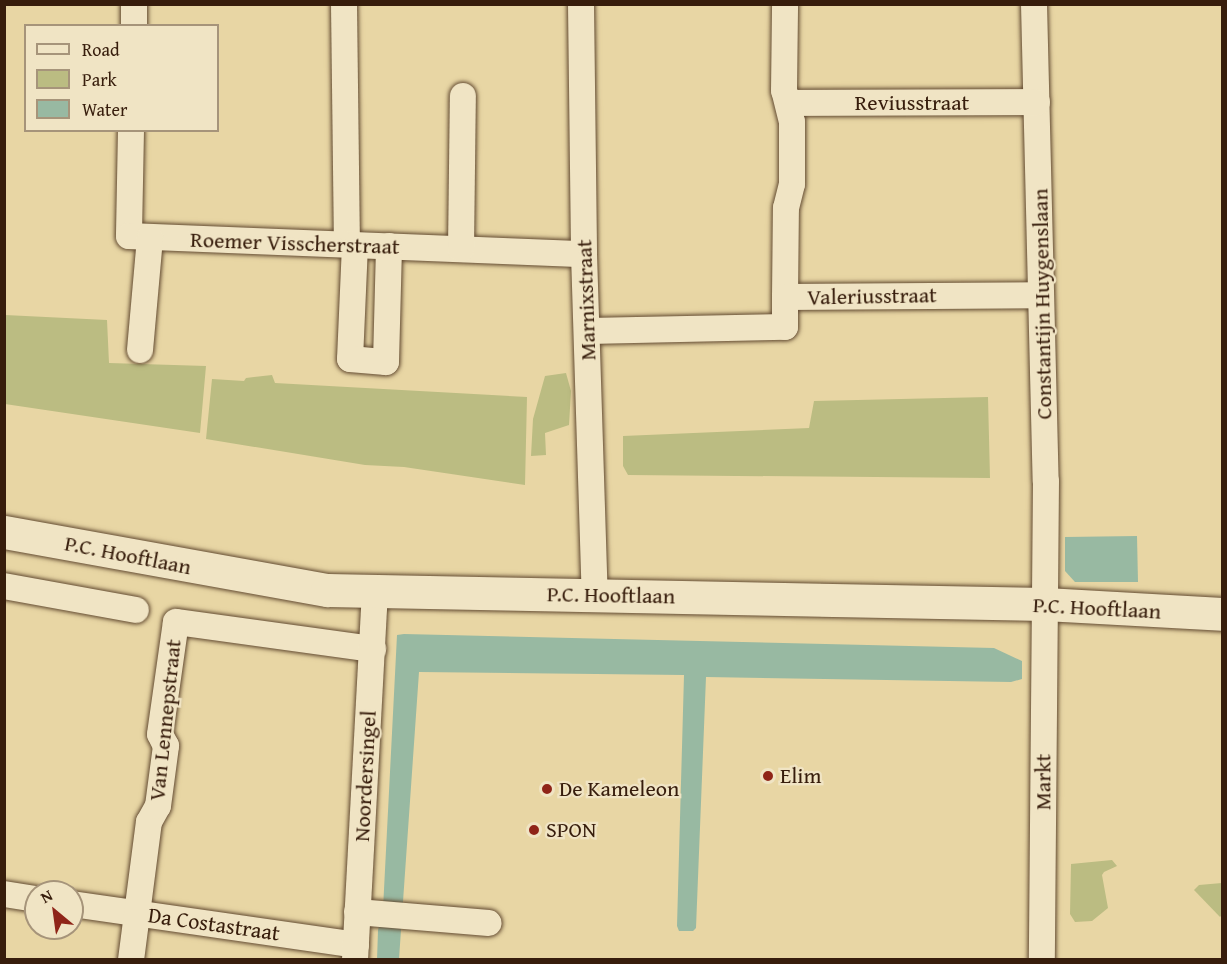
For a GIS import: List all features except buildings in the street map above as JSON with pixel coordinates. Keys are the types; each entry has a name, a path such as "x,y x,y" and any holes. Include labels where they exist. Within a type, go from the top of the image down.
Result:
{"street":[{"path":"134,4 134,24"},
{"path":"344,4 351,245 350,359 386,362 389,246"},
{"name":"Marnixstraat","path":"581,4 584,254 595,595"},
{"path":"785,4 784,91 792,122 792,184 786,208 785,297"},
{"name":"Constantijn Huygenslaan","path":"1034,4 1046,481 1045,604"},
{"path":"461,249 463,96"},
{"name":"Reviusstraat","path":"788,103 1037,102"},
{"path":"131,132 140,237 140,351"},
{"name":"Roemer Visscherstraat","path":"140,237 584,254"},
{"name":"Valeriusstraat","path":"588,331 785,327 785,297 1041,295"},
{"name":"P.C. Hooftlaan","path":"5,536 291,586 327,590 1045,604 1222,614"},
{"path":"4,586 136,609"},
{"name":"Noordersingel","path":"356,952 364,912 375,592"},
{"name":"Markt","path":"1042,960 1045,604"},
{"name":"Van Lennepstraat","path":"131,960 139,914 139,888 148,822 158,806 163,770 166,746 160,734 176,622 373,649"},
{"path":"4,894 24,897"},
{"name":"Da Costastraat","path":"84,906 356,952"},
{"path":"364,912 489,923"}],"green space":[{"path":"5,315 107,320 109,363 206,366 200,433 5,404"},
{"path":"566,373 571,391 569,425 545,433 546,455 531,456 533,419 545,376"},
{"path":"272,375 275,383 527,397 525,485 404,467 365,465 206,439 212,379 244,381 246,378"},
{"path":"988,397 990,478 628,475 623,466 623,436 809,428 814,401"},
{"path":"1112,860 1117,866 1102,875 1108,908 1092,921 1075,922 1070,914 1071,864"},
{"path":"1222,883 1222,915 1220,917 1194,890 1199,885"}],"water":[{"path":"1137,536 1138,582 1075,582 1065,571 1065,537"},
{"path":"397,635 994,648 1022,661 1022,679 1011,682 706,677 696,928 693,931 679,931 677,926 684,675 419,672 399,959 377,960 378,930 383,909"}],"place":[{"name":"Elim","path":"768,776"},
{"name":"De Kameleon","path":"547,789"},
{"name":"SPON","path":"534,830"}]}
